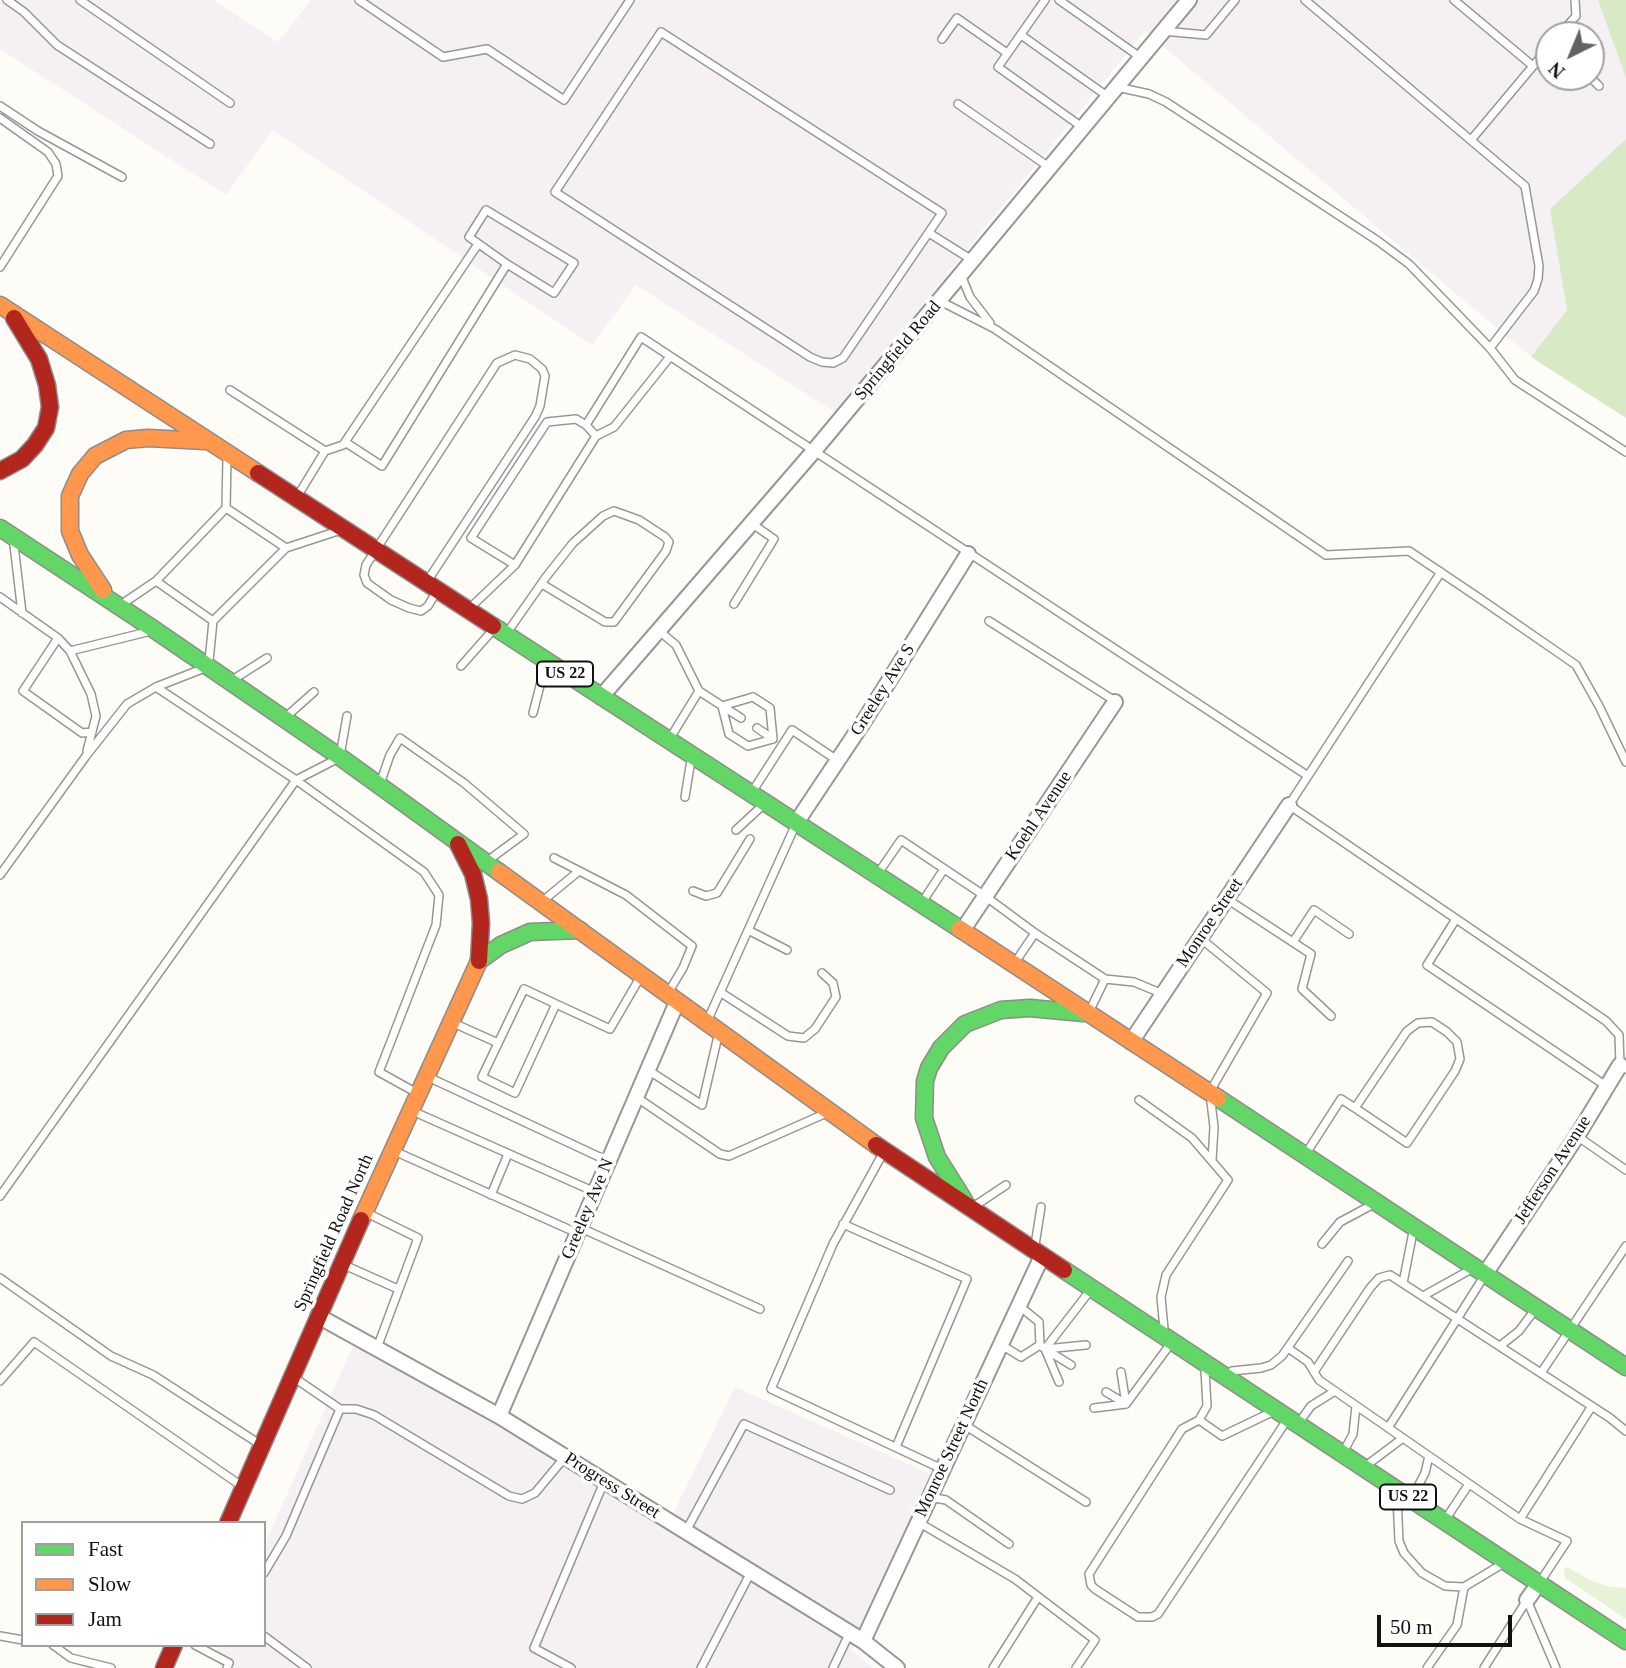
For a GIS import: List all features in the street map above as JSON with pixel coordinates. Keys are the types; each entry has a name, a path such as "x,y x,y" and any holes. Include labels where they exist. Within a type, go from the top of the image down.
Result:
{"main road":[{"name":"US 22","path":"6,309 1089,1013 1626,1367"},
{"path":"0,471 22,459 35,445 46,428 50,407 39,359 6,309"},
{"path":"115,604 84,561 71,531 70,496 79,474 103,449 126,440 148,438 207,442"},
{"name":"US 22","path":"5,531 209,666 380,785 884,1151 1626,1641"},
{"path":"455,839 473,874 479,899 481,923 478,961"},
{"path":"478,961 501,945 530,932 580,930"},
{"name":"Springfield Road North","path":"229,1521 364,1212 478,961"},
{"path":"970,1209 937,1157 924,1118 923,1093 934,1058 955,1032 976,1017 988,1013 1014,1008 1089,1013"},
{"path":"164,1668 173,1647"}],"street":[{"name":"Springfield Road","path":"601,697 813,452 1188,0"},
{"name":"Greeley Ave S","path":"796,823 968,554"},
{"name":"Koehl Avenue","path":"962,931 1115,702"},
{"name":"Monroe Street","path":"1131,1042 1289,805"},
{"name":"Greeley Ave N","path":"499,1416 648,1070 672,998"},
{"name":"Jefferson Avenue","path":"1480,1271 1577,1136 1606,1086 1623,1067"},
{"name":"Monroe Street North","path":"863,1640 1018,1304 1038,1253"},
{"name":"Progress Street","path":"318,1317 499,1416 863,1640 897,1668"},
{"path":"1527,1600 1539,1583"}],"lane":[{"path":"7,0 24,12 57,45 210,144"},
{"path":"80,0 230,103"},
{"path":"359,0 443,57 487,49 564,100 630,0"},
{"path":"1045,0 998,67 1082,127"},
{"path":"1059,0 1140,57"},
{"path":"1162,31 1206,35 1235,0"},
{"path":"1305,0 1525,186 1539,266 1534,291 1490,348"},
{"path":"1454,0 1533,66"},
{"path":"1572,21 1576,16 1575,0"},
{"path":"942,39 957,18 1007,53"},
{"path":"662,32 942,214 929,233 850,351 833,363 822,362 810,357 555,192 662,32"},
{"path":"1021,34 1112,91 1149,94 1166,102 1378,241 1409,264 1490,348 1515,380 1626,452"},
{"path":"1471,140 1535,64"},
{"path":"958,104 1049,167"},
{"path":"0,106 38,131 122,177"},
{"path":"0,118 48,152 56,164 58,176 3,255 0,267"},
{"path":"486,210 574,263 554,293 478,244 469,237 486,210"},
{"path":"929,233 973,260"},
{"path":"296,499 325,452 343,445 478,244"},
{"path":"345,442 382,466 507,264"},
{"path":"961,275 970,298 995,329"},
{"path":"940,301 995,329 1326,555 1409,551 1441,572 1576,665 1626,762"},
{"path":"586,425 641,337 669,358 1308,776"},
{"path":"515,355 530,359 542,369 545,376 540,406 431,587 428,606 421,611 409,608 367,583 366,565 497,363 515,355"},
{"path":"467,610 515,565 596,436 614,426 669,358"},
{"path":"230,390 325,452"},
{"path":"515,565 471,538 547,422 576,419 596,436"},
{"path":"115,604 156,581 226,508 228,455"},
{"path":"226,508 286,548"},
{"path":"461,666 500,631 542,584 573,543 603,516 614,511 639,520 669,542 666,551 614,622 605,622 542,584"},
{"path":"734,604 774,540 751,523"},
{"path":"0,875 86,755 127,704 156,687 209,666 213,621 286,548 343,529"},
{"path":"5,531 15,547 22,613"},
{"path":"1441,572 1289,805 1606,1021 1619,1035 1623,1067"},
{"path":"156,581 213,621"},
{"path":"0,597 58,638 70,651 91,694 96,716 86,755"},
{"path":"989,621 1115,702"},
{"path":"70,651 155,630"},
{"path":"658,630 676,645 699,691 741,718"},
{"path":"58,638 23,691 82,733 92,732"},
{"path":"231,681 267,659"},
{"path":"533,713 546,661"},
{"path":"156,687 296,780 424,872 439,895 436,925 379,1072 418,1093"},
{"path":"668,741 699,691"},
{"path":"284,718 314,692"},
{"path":"722,706 753,697 761,702 770,708 773,739"},
{"path":"722,706 729,734 748,746 773,739"},
{"path":"0,1196 296,780 340,757 347,716"},
{"path":"757,729 782,745"},
{"path":"736,830 758,799 782,745 792,730 838,760"},
{"path":"380,785 390,755 400,738 464,783 524,834 486,862"},
{"path":"685,797 692,756"},
{"path":"648,1070 702,1105 712,1028 720,992 796,823"},
{"path":"692,891 706,896 717,893 750,839"},
{"path":"877,876 901,840 1105,979 1135,982 1163,994"},
{"path":"554,858 626,895 692,946 672,998"},
{"path":"921,905 944,869"},
{"path":"541,902 579,871"},
{"path":"1226,899 1311,954 1302,989 1331,1016"},
{"path":"1293,942 1314,910 1349,934"},
{"path":"1456,919 1427,965 1606,1086"},
{"path":"747,930 787,950"},
{"path":"1013,964 1035,933"},
{"path":"1200,938 1267,993 1209,1093 1214,1118 1212,1160"},
{"path":"720,992 788,1036 804,1038 815,1029 836,997 833,983 822,973"},
{"path":"556,1004 515,1093 482,1077 524,989 610,1029 641,975"},
{"path":"1089,1013 1105,979"},
{"path":"450,1021 498,1043"},
{"path":"1305,1156 1341,1099 1354,1108 1407,1143 1455,1071 1460,1059 1457,1042 1432,1023 1418,1023 1406,1031 1354,1108"},
{"path":"425,1076 608,1161"},
{"path":"636,1097 720,1154 729,1156 828,1112"},
{"path":"1094,1408 1126,1404 1169,1339 1161,1297 1163,1281 1228,1180 1184,1130 1139,1100"},
{"path":"410,1110 595,1192"},
{"path":"1577,1136 1626,1170"},
{"path":"392,1150 760,1309"},
{"path":"884,1151 843,1224 771,1389 942,1468"},
{"path":"491,1195 508,1153"},
{"path":"970,1209 1006,1185"},
{"path":"1322,1244 1340,1222 1377,1203"},
{"path":"1038,1253 1041,1207"},
{"path":"364,1212 418,1238 377,1348"},
{"path":"843,1224 967,1279 896,1447"},
{"path":"1403,1283 1413,1227"},
{"path":"1541,1373 1626,1246"},
{"path":"1288,1418 1158,1614 1138,1617 1091,1585 1089,1574 1182,1429 1199,1420 1207,1406 1211,1367 1261,1368 1270,1365 1288,1348 1348,1261"},
{"path":"342,1264 398,1289"},
{"path":"1423,1296 1480,1271"},
{"path":"1388,1427 1459,1319 1480,1271"},
{"path":"1314,1372 1379,1278 1390,1275 1592,1406 1626,1431"},
{"path":"0,1278 111,1356 153,1375 262,1445"},
{"path":"1043,1347 1092,1289"},
{"path":"1018,1304 1039,1322 1043,1347 1059,1382"},
{"path":"1500,1346 1519,1331 1536,1307"},
{"path":"0,1381 34,1342 244,1488"},
{"path":"999,1344 1021,1357 1043,1347 1086,1345"},
{"path":"1043,1347 1071,1365"},
{"path":"1288,1348 1308,1362 1319,1380 1356,1406 1520,1519 1567,1541 1539,1583"},
{"path":"1121,1372 1126,1404"},
{"path":"292,1376 340,1409 356,1409 374,1415 509,1496 522,1499 536,1493 565,1457"},
{"path":"1199,1420 1222,1436 1288,1418 1335,1391"},
{"path":"1106,1392 1126,1404"},
{"path":"1342,1453 1353,1434 1356,1406"},
{"path":"1520,1519 1592,1406"},
{"path":"266,1570 286,1536 340,1409"},
{"path":"686,1532 744,1424 890,1490"},
{"path":"962,1424 1086,1502"},
{"path":"1364,1467 1403,1438"},
{"path":"1411,1499 1425,1473 1429,1456"},
{"path":"571,1668 534,1648 604,1481"},
{"path":"1445,1521 1469,1484"},
{"path":"1397,1489 1399,1541 1404,1553 1422,1573 1445,1586 1464,1587 1506,1562"},
{"path":"929,1497 946,1500 1009,1544"},
{"path":"918,1521 1004,1573 1095,1640 1076,1668"},
{"path":"701,1668 751,1572"},
{"path":"1427,1668 1457,1625 1464,1587"},
{"path":"993,1668 1038,1597"},
{"path":"1484,1668 1527,1600"},
{"path":"1527,1600 1556,1668"},
{"path":"833,1668 850,1632"},
{"path":"0,1636 21,1640"},
{"path":"266,1637 307,1668"},
{"path":"56,1647 71,1658 111,1668"},
{"path":"199,1647 229,1663 227,1668"}],"shaded area":[{"path":"0,0 213,0 278,42 311,0 1598,0 1626,78 1626,139 1551,209 1567,310 1531,357 1145,31 835,412 636,285 592,345 273,130 226,195 0,49"},
{"path":"358,1335 674,1521 675,1510 735,1387 935,1476 851,1650 873,1668 227,1668 231,1662 217,1652 219,1647 266,1647 266,1542"}],"green space":[{"path":"1598,0 1626,0 1626,78"},
{"path":"1626,139 1626,418 1531,357 1567,310 1550,209"},
{"path":"1567,1567 1591,1581 1626,1588 1626,1619 1565,1578 1564,1570"}],"traffic: fast":[{"path":"0,528 340,757 499,872"},
{"path":"493,626 960,929"},
{"path":"479,961 501,945 530,932 580,930"},
{"path":"964,1200 937,1157 924,1118 925,1081 941,1048 965,1024 1001,1010 1030,1008 1083,1013"},
{"path":"1218,1098 1626,1367"},
{"path":"1064,1270 1626,1641"}],"traffic: slow":[{"path":"0,305 258,473"},
{"path":"103,590 80,555 70,531 70,496 80,474 95,456 126,440 148,438 205,441"},
{"path":"499,872 876,1145"},
{"path":"960,929 1218,1098"},
{"path":"361,1220 479,961"}],"traffic: jam":[{"path":"0,471 22,459 35,445 46,428 50,407 39,359 14,318"},
{"path":"258,473 493,626"},
{"path":"458,844 473,874 479,899 479,961"},
{"path":"876,1145 1064,1270"},
{"path":"229,1521 361,1220"},
{"path":"164,1668 173,1647"}]}
